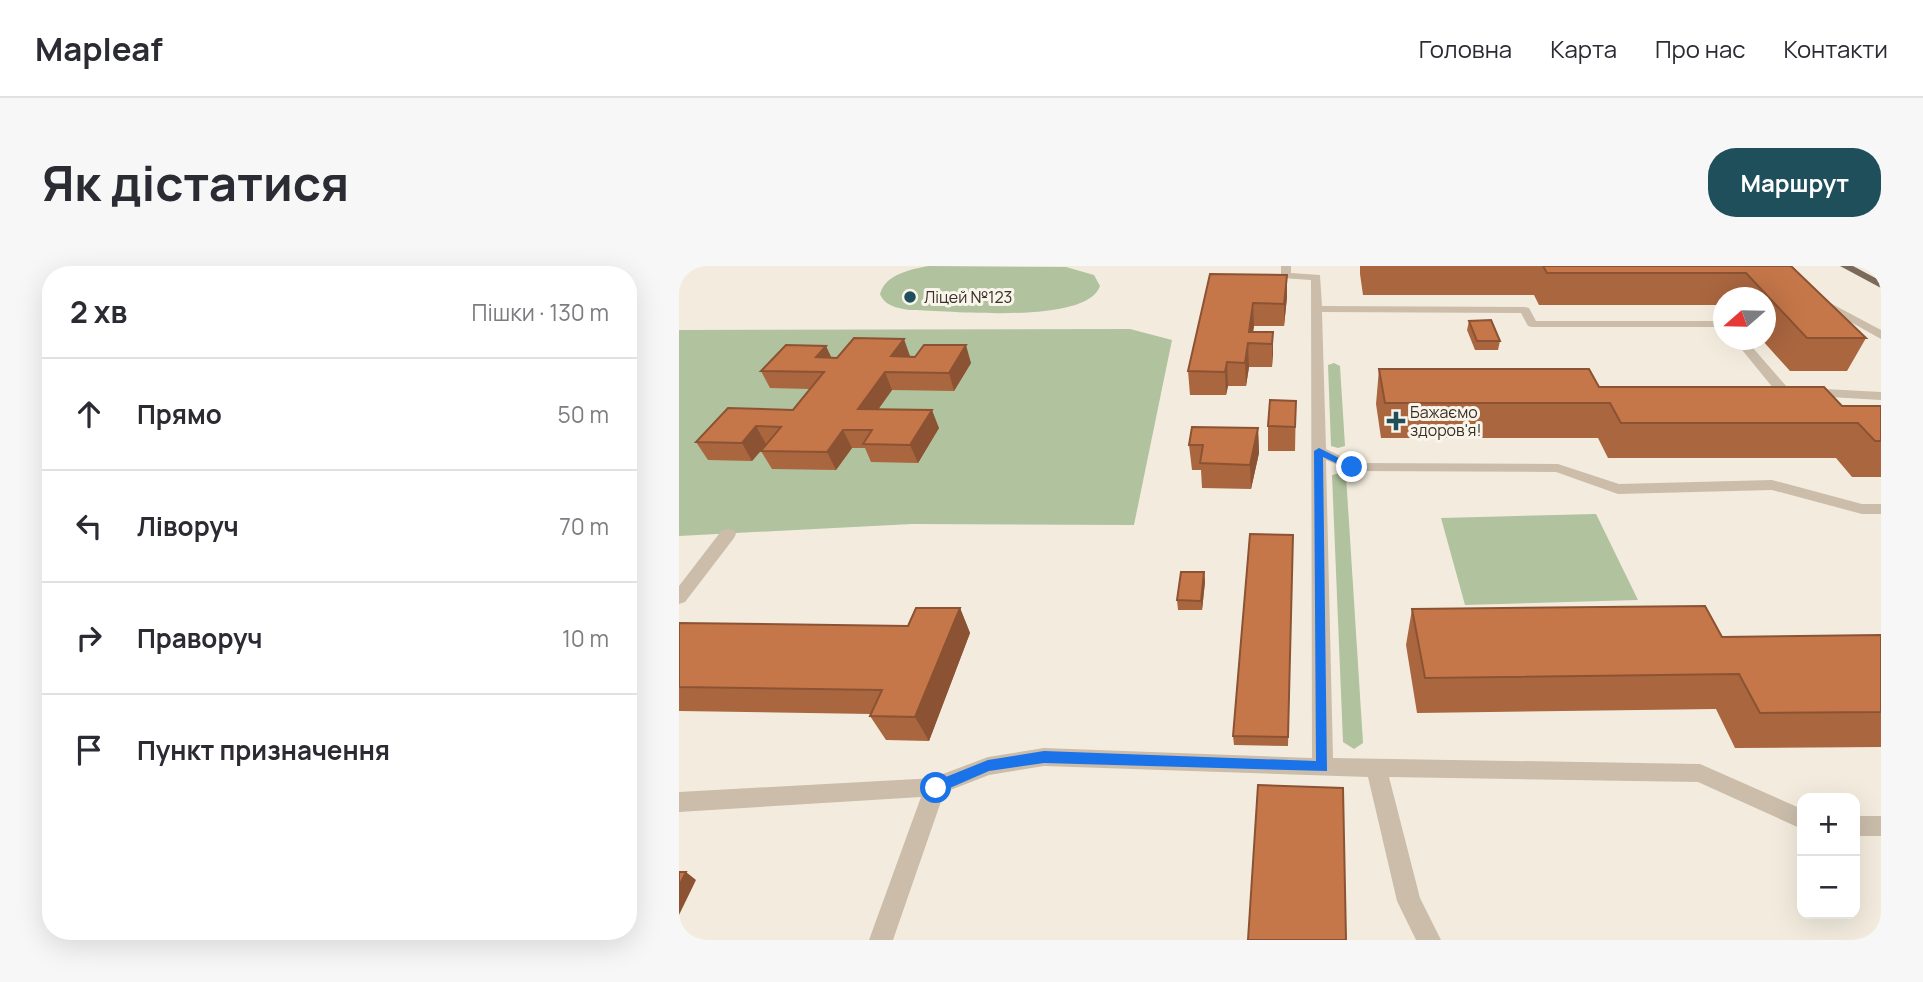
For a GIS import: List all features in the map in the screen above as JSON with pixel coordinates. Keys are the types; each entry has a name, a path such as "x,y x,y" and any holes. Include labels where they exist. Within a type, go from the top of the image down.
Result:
{"main road":[{"path":"1845,266 1881,285"}],"street":[{"path":"1286,266 1285,276 1316,277 1322,767"},
{"path":"1808,294 1881,335"},
{"path":"1317,309 1525,310 1532,324 1713,324"},
{"path":"1748,350 1783,391 1881,396"},
{"path":"1319,451 1352,467 1558,468 1618,489 1772,485 1862,509 1881,509"},
{"path":"679,598 728,534"},
{"path":"679,802 936,788 988,766 1044,757 1322,767 1700,774 1797,817"},
{"path":"1376,767 1409,901 1429,940"},
{"path":"881,940 936,788"},
{"path":"1860,826 1881,826"}],"green space":[{"path":"929,266 1066,267 1094,275 1100,286 1089,299 1069,307 1013,313 909,310 892,306 882,298 880,294 883,287 893,277"},
{"path":"1130,329 1172,340 1134,525 912,524 679,536 679,330"},
{"path":"1334,363 1340,366 1345,446 1338,448 1331,446 1328,365"},
{"path":"1332,475 1346,475 1363,743 1354,749 1343,742"},
{"path":"1596,514 1638,600 1465,605 1441,518"}],"building":[{"path":"1543,266 1791,266 1866,338 1807,338 1776,305 1776,287 1759,287 1746,273 1547,273"},
{"path":"1210,274 1287,275 1284,304 1253,303 1249,332 1273,332 1272,344 1248,343 1245,363 1227,362 1225,372 1188,371"},
{"path":"1491,320 1500,341 1477,341 1469,321"},
{"path":"854,338 904,339 891,356 915,357 924,345 966,345 949,373 885,372 858,409 932,410 910,445 863,444 872,430 843,430 827,452 761,451 781,427 756,426 742,443 696,442 728,408 793,410 824,372 761,371 786,345 826,346 816,357 837,358"},
{"path":"1379,369 1589,369 1599,387 1824,387 1842,406 1881,406 1881,441 1875,441 1858,423 1621,423 1610,403 1385,403"},
{"path":"1270,400 1296,401 1295,427 1268,426"},
{"path":"1192,427 1258,428 1250,465 1200,463 1203,445 1189,445"},
{"path":"1250,534 1293,535 1288,737 1233,736"},
{"path":"1181,572 1204,572 1201,601 1177,600"},
{"path":"1705,606 1722,637 1881,635 1881,712 1760,713 1739,674 1425,678 1412,609"},
{"path":"916,608 960,608 915,717 870,716 882,690 679,687 679,623 908,626"},
{"path":"1258,785 1343,788 1346,940 1248,940"},
{"path":"679,872 686,872 679,886"}],"place":[{"name":"Ліцей №123","path":"910,297"},
{"name":"Бажаємо здоров'я!","path":"1396,421"}],"route":[{"path":"936,788 988,766 1044,757 1322,767 1319,451 1352,467"}]}
